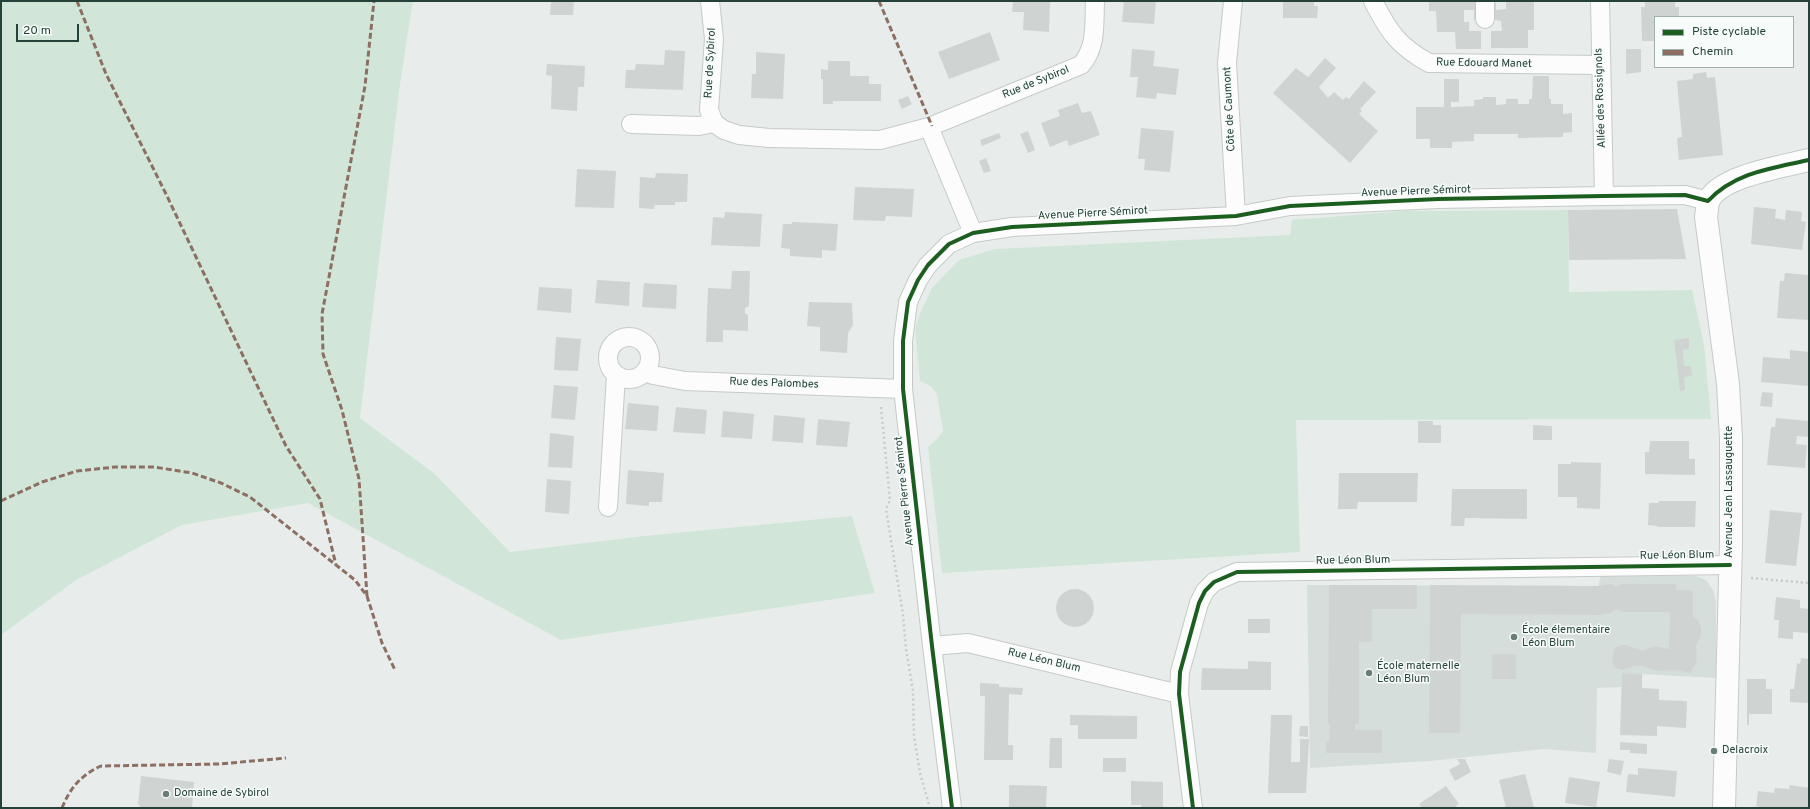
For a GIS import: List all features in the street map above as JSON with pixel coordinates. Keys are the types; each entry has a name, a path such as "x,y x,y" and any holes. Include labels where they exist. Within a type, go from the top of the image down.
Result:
{"street":[{"name":"Rue de Sybirol","path":"710,1 714,39 709,110 714,123 724,130 739,136 880,140 929,127 1081,66 1088,57 1093,43 1095,1"},
{"name":"Côte de Caumont","path":"1233,1 1227,63 1236,216"},
{"name":"Rue Edouard Manet","path":"1373,1 1385,26 1408,51 1429,63 1600,65"},
{"name":"Allée des Rossignols","path":"1600,1 1600,65 1604,196"},
{"path":"631,124 699,126 714,123"},
{"path":"929,127 973,233"},
{"path":"1708,201 1716,192 1732,181 1755,172 1809,160"},
{"name":"Avenue Pierre Sémirot","path":"952,808 903,389 903,341 908,302 915,285 928,265 949,244 973,233 1012,226 1236,216 1290,206 1438,199 1685,195 1708,201"},
{"name":"Avenue Jean Lassauguette","path":"1708,201 1706,217 1728,384 1731,438 1730,574 1724,808"},
{"path":"608,507 616,375 609,364 609,352 612,346 619,339 629,337 639,339 647,347 650,361 645,371 636,377 626,378 616,375"},
{"name":"Rue des Palombes","path":"645,371 653,375 685,381 903,389"},
{"name":"Rue Léon Blum","path":"1193,808 1179,694 1180,672 1199,602 1205,591 1214,582 1237,572 1730,574"},
{"name":"Rue Léon Blum","path":"932,646 968,644 1179,694"}],"path":[{"path":"885,389 881,410 890,500 886,509 903,613 906,649 913,692 914,736 920,773 930,808"},
{"path":"1730,574 1741,584 1744,578 1809,582"}],"shaded area":[{"path":"1601,576 1696,576 1706,580 1713,590 1716,601 1716,678 1622,673 1622,687 1597,688 1596,753 1544,749 1430,761 1310,768 1307,585 1598,586"}],"green space":[{"path":"1,1 413,1 400,84 360,418 435,474 510,552 644,536 852,516 875,593 561,640 308,503 182,525 76,580 1,635"},
{"path":"1568,210 1569,292 1692,290 1704,344 1711,419 1296,420 1300,552 942,573 928,447 943,431 937,395 932,387 920,381 915,329 921,311 932,288 959,260 995,249 1290,235 1292,220 1405,211"}],"building":[{"path":"551,1 574,1 573,15 550,15"},
{"path":"1013,1 1050,1 1049,32 1023,30 1024,12 1012,12"},
{"path":"1124,1 1156,1 1154,24 1122,22"},
{"path":"1283,1 1314,1 1314,6 1318,6 1317,18 1283,18"},
{"path":"1429,1 1480,1 1481,19 1474,20 1474,10 1464,10 1464,22 1469,22 1469,31 1481,31 1481,49 1456,49 1455,32 1437,32 1436,11 1429,11"},
{"path":"1506,1 1534,1 1534,30 1528,30 1528,48 1491,48 1491,31 1502,31 1501,21 1490,19 1490,3 1496,3 1496,10 1506,9"},
{"path":"1645,1 1675,1 1675,7 1679,7 1679,16 1654,16 1654,41 1642,41 1641,7 1645,7"},
{"path":"990,32 1000,60 949,79 938,52"},
{"path":"1132,49 1155,51 1153,66 1179,69 1176,95 1157,93 1156,99 1136,97 1138,77 1130,77"},
{"path":"1626,49 1641,49 1641,72 1626,74"},
{"path":"665,50 685,51 683,90 625,88 626,70 635,70 636,64 664,65"},
{"path":"756,52 785,54 783,99 751,98 752,74 756,74"},
{"path":"1325,58 1336,68 1319,87 1328,98 1334,92 1343,100 1346,97 1349,99 1364,81 1376,92 1360,109 1362,111 1359,114 1378,131 1350,163 1273,93 1296,68 1308,77"},
{"path":"828,61 850,61 850,76 869,76 869,84 881,84 881,101 833,101 833,104 823,104 823,79 821,79 821,69 828,70"},
{"path":"547,64 585,66 584,87 578,87 577,111 551,109 552,76 546,75"},
{"path":"1706,72 1707,78 1715,77 1723,155 1679,160 1677,138 1682,137 1677,81 1693,79 1693,74"},
{"path":"1533,76 1549,76 1549,99 1551,99 1551,104 1563,104 1563,114 1572,113 1572,132 1563,133 1563,137 1518,138 1518,134 1474,134 1474,141 1452,142 1452,148 1430,148 1430,139 1416,139 1416,107 1444,107 1444,79 1459,79 1459,102 1451,102 1451,107 1474,106 1474,100 1483,99 1483,97 1496,97 1496,105 1506,104 1506,99 1518,99 1518,104 1529,104 1529,99 1532,99"},
{"path":"908,96 912,104 902,109 898,100"},
{"path":"1078,103 1082,113 1091,111 1100,135 1069,146 1067,140 1050,147 1041,123 1060,116 1058,110"},
{"path":"1141,128 1174,131 1170,172 1144,170 1145,159 1138,159"},
{"path":"1028,131 1035,150 1028,153 1020,134"},
{"path":"999,133 1001,138 982,146 980,140"},
{"path":"986,158 991,171 984,173 979,161"},
{"path":"577,169 616,171 614,208 575,207"},
{"path":"656,173 688,174 687,202 675,202 675,205 655,205 654,209 639,208 640,177 655,178"},
{"path":"855,187 914,189 912,217 886,216 885,221 853,220"},
{"path":"1754,207 1776,209 1775,218 1785,220 1786,210 1802,212 1801,221 1806,222 1802,250 1751,244"},
{"path":"1677,209 1686,259 1569,260 1568,210"},
{"path":"725,212 762,214 760,247 711,245 713,217 724,218"},
{"path":"792,222 838,224 836,251 822,250 822,258 790,256 790,249 781,248 783,224 792,224"},
{"path":"732,271 750,271 749,306 745,308 745,313 748,315 748,331 723,330 723,342 706,342 708,288 731,289"},
{"path":"1785,273 1809,275 1809,320 1777,318 1780,281 1784,281"},
{"path":"597,280 630,282 629,306 595,303"},
{"path":"644,283 677,285 676,309 642,307"},
{"path":"539,287 572,289 571,313 537,310"},
{"path":"809,302 852,303 853,325 848,333 847,353 820,351 820,327 807,326"},
{"path":"556,337 581,339 578,371 554,370"},
{"path":"1689,338 1689,349 1683,350 1684,366 1691,366 1692,376 1684,377 1685,390 1680,391 1674,340"},
{"path":"1790,350 1809,352 1809,386 1761,382 1763,357 1790,359"},
{"path":"554,385 578,387 575,420 551,418"},
{"path":"1762,392 1773,393 1772,407 1760,406"},
{"path":"628,403 659,406 657,431 625,429"},
{"path":"676,407 707,410 705,434 673,432"},
{"path":"723,411 754,414 752,439 721,437"},
{"path":"774,415 805,418 803,443 772,441"},
{"path":"1776,418 1809,421 1808,437 1797,436 1796,444 1807,445 1805,468 1767,465 1771,427 1775,427"},
{"path":"818,419 850,422 847,447 816,445"},
{"path":"1418,421 1433,421 1433,425 1441,425 1441,443 1418,443"},
{"path":"1533,425 1552,426 1552,440 1533,440"},
{"path":"550,433 574,436 572,468 548,467"},
{"path":"1650,441 1689,441 1689,459 1695,459 1695,475 1645,474 1645,452 1649,452"},
{"path":"1571,462 1601,463 1600,509 1577,508 1577,497 1558,497 1558,464 1571,464"},
{"path":"628,470 664,473 662,502 649,502 649,506 626,504"},
{"path":"1339,473 1418,473 1417,502 1358,502 1357,509 1338,509"},
{"path":"547,479 571,481 569,514 545,512"},
{"path":"1452,489 1527,489 1527,519 1465,518 1464,526 1451,526"},
{"path":"1659,501 1696,501 1695,527 1658,527 1648,525 1649,503 1658,503"},
{"path":"1770,510 1802,513 1796,566 1765,563"},
{"path":"1611,584 1616,587 1622,584 1676,584 1676,590 1693,591 1693,617 1697,619 1701,627 1701,636 1696,645 1697,661 1690,673 1676,670 1657,671 1643,666 1635,666 1623,670 1615,668 1612,663 1614,649 1621,645 1626,645 1643,651 1654,646 1669,649 1670,612 1623,612 1616,609 1610,613 1598,615 1461,614 1460,733 1429,733 1430,585 1598,586"},
{"path":"1329,585 1417,585 1417,609 1372,609 1372,642 1359,642 1359,724 1355,724 1355,730 1382,730 1382,753 1326,753 1326,741 1329,741 1330,729 1330,724 1328,724"},
{"path":"1071,589 1079,589 1089,594 1093,601 1093,615 1089,622 1079,627 1071,627 1061,622 1059,619 1056,612 1056,604 1061,594 1064,592"},
{"path":"1776,597 1800,600 1800,608 1809,609 1809,633 1793,632 1793,639 1778,638 1779,620 1774,620"},
{"path":"1248,619 1270,619 1270,633 1248,633"},
{"path":"1492,654 1516,654 1516,679 1492,679"},
{"path":"1801,658 1809,659 1809,703 1790,702 1790,689 1794,689 1797,663 1800,664"},
{"path":"1248,661 1271,662 1271,690 1201,690 1202,668 1248,669"},
{"path":"1622,673 1642,674 1642,688 1659,689 1659,700 1687,701 1686,728 1657,726 1657,736 1620,735"},
{"path":"1747,679 1766,679 1766,689 1772,689 1772,714 1749,714 1749,725 1747,725"},
{"path":"980,683 999,684 999,687 1023,688 1022,695 1009,694 1008,745 1013,745 1013,760 984,760 985,696 980,696"},
{"path":"1070,715 1137,716 1137,739 1078,739 1078,725 1070,725"},
{"path":"1271,715 1292,715 1291,762 1300,762 1300,739 1309,739 1306,793 1268,793"},
{"path":"1300,726 1308,726 1308,737 1299,736"},
{"path":"1050,738 1062,738 1062,768 1049,768"},
{"path":"1620,742 1647,744 1647,754 1630,753 1630,750 1620,750"},
{"path":"1103,758 1126,758 1126,772 1103,772"},
{"path":"1457,759 1465,759 1471,772 1455,781 1449,770 1460,764"},
{"path":"1609,759 1624,761 1621,775 1607,772"},
{"path":"1638,768 1677,771 1675,797 1626,792 1628,774 1638,775"},
{"path":"1525,774 1534,807 1506,808 1499,780"},
{"name":"Domaine de Sybirol","path":"141,776 194,782 192,808 140,808 140,805 138,805"},
{"path":"1569,777 1600,782 1596,807 1565,803"},
{"path":"1131,781 1163,782 1163,808 1141,808 1141,805 1131,805"},
{"path":"1009,785 1047,786 1046,808 1009,808"},
{"path":"1790,785 1809,788 1809,808 1763,808 1756,806 1758,791 1774,793 1775,788 1789,789"},
{"path":"1446,786 1459,804 1456,806 1457,808 1422,808 1419,804"}],"marked path":[{"path":"77,1 106,74 166,194 286,446 320,499 336,565"},
{"path":"367,596 359,479 342,410 323,354 322,314 365,86 374,1"},
{"path":"879,1 932,126"},
{"path":"1,501 42,482 77,471 115,467 154,467 192,473 221,483 250,497 355,580 367,596 382,643 395,670"},
{"path":"62,808 69,794 77,783 101,766 219,764 286,758"}],"cycle path":[{"path":"952,808 903,389 903,341 908,302 918,280 928,265 949,244 973,233 1012,227 1236,216 1290,206 1438,199 1685,195 1708,201 1730,183 1742,177 1768,169 1809,160"},
{"path":"1193,808 1179,694 1180,672 1199,603 1205,591 1214,582 1237,572 1730,565"}],"place":[{"name":"École élementaire Léon Blum","path":"1514,637"},
{"name":"École maternelle Léon Blum","path":"1369,673"},
{"name":"Delacroix","path":"1714,751"},
{"name":"Domaine de Sybirol","path":"166,794"}]}
